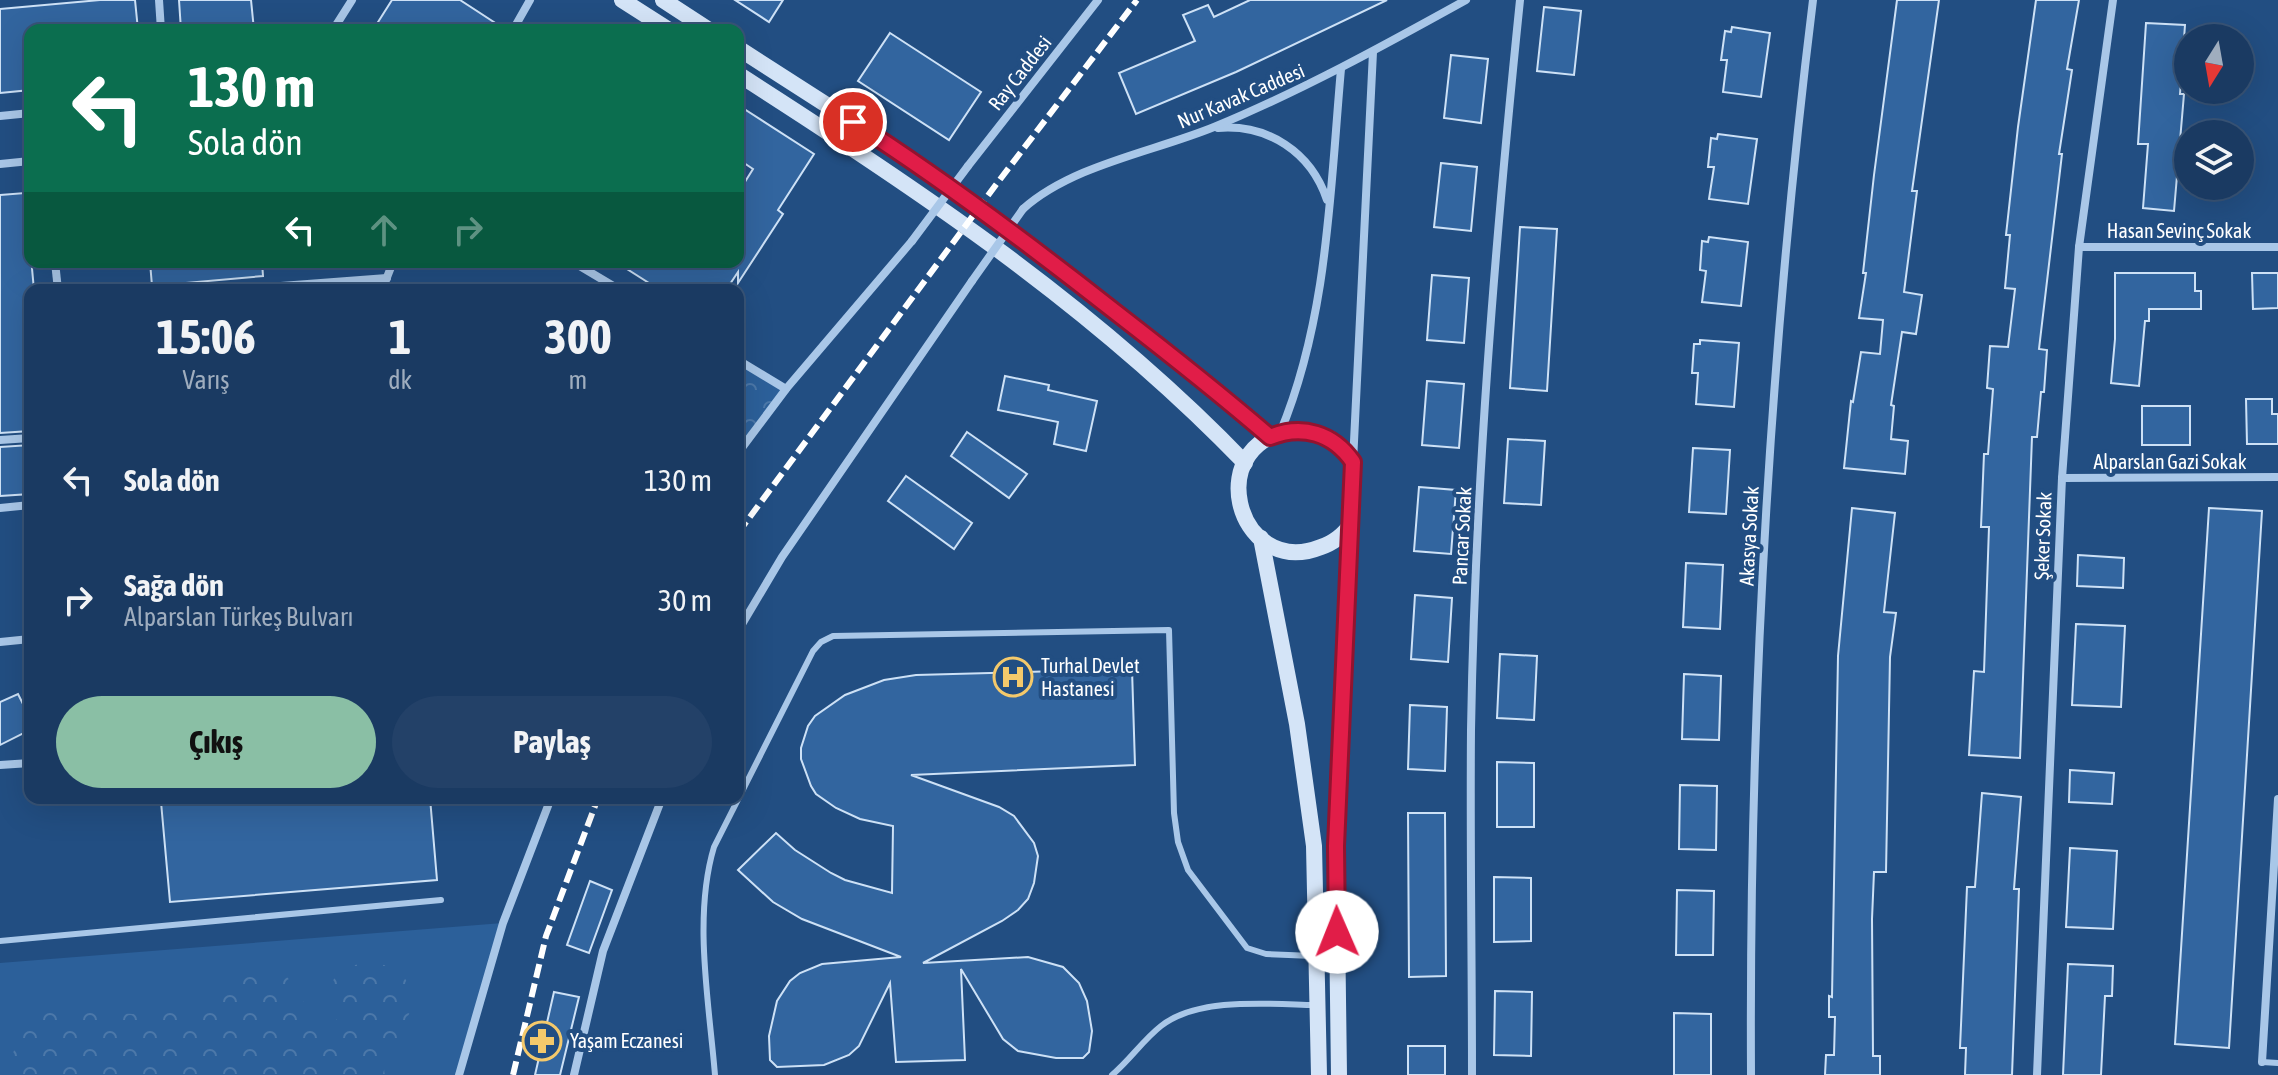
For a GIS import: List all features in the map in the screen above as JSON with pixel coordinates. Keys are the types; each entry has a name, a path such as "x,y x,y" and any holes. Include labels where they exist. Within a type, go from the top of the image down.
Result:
{"street":[{"path":"159,0 161,24"},
{"path":"339,24 352,0"},
{"path":"516,24 530,0"},
{"path":"622,0 659,24"},
{"path":"663,0 700,24"},
{"name":"Ray Caddesi","path":"744,445 786,389 912,241 1098,0"},
{"name":"Nur Kavak Caddesi","path":"744,621 782,557 1023,209 1072,178 1209,129 1341,69 1466,0"},
{"name":"Pancar Sokak","path":"1472,1075 1471,730 1477,560 1496,237 1520,0"},
{"name":"Akasya Sokak","path":"1751,1075 1750,948 1768,470 1813,0"},
{"name":"Şeker Sokak","path":"2037,1075 2062,478 2079,247 2113,0"},
{"path":"744,52 900,152 1052,262 1275,435 1301,430 1322,435 1339,446 1353,462"},
{"path":"1339,1075 1336,846 1373,52"},
{"path":"1341,69 1317,309 1295,397 1275,435 1251,453 1238,486 1240,509 1252,530 1280,549 1303,552 1325,546 1350,524"},
{"path":"744,78 887,170 1038,279 1143,365 1245,463"},
{"path":"0,116 24,114"},
{"path":"1209,129 1253,129 1275,137 1294,149 1310,165 1322,185 1329,206"},
{"path":"0,164 24,162"},
{"name":"Hasan Sevinç Sokak","path":"2079,247 2278,247"},
{"path":"384,284 391,268"},
{"path":"583,268 610,284"},
{"path":"308,284 387,278"},
{"path":"744,364 786,389"},
{"path":"0,440 24,438"},
{"name":"Alparslan Gazi Sokak","path":"2062,478 2278,477"},
{"path":"0,508 24,506"},
{"path":"1261,538 1297,724 1314,846 1319,1075"},
{"path":"0,642 24,640"},
{"path":"0,765 24,763"},
{"path":"2262,1062 2278,799"},
{"path":"459,1075 503,923 549,804"},
{"path":"574,1075 603,951 660,804"}],"lane":[{"path":"744,788 813,651 833,636 1169,630 1174,813 1178,842 1188,870 1247,948 1259,954 1317,956"},
{"path":"715,1075 702,907 709,862 736,804"},
{"path":"0,941 441,900"},
{"path":"1112,1075 1160,1027 1182,1014 1255,1004 1318,1005"},
{"path":"2262,1062 2278,1063"}],"green space":[{"path":"744,364 786,389 744,445"},
{"path":"503,923 459,1075 0,1075 0,963"},
{"path":"366,961 396,970 406,980 411,995 408,1018 387,1057 385,1075 8,1075 22,1034 32,1020 44,1012 72,1007 139,1014 182,1008 203,998 234,972 267,966 282,971 316,1022 336,1021 339,1001 333,981 337,972"}],"building":[{"path":"135,0 137,24 24,24 24,91 0,93 0,9"},
{"path":"179,0 251,0 253,24 181,24"},
{"path":"392,0 460,0 497,24 377,24"},
{"path":"735,0 783,0 769,22"},
{"path":"1250,0 1387,0 1236,72 1136,114 1119,73 1195,41 1183,15 1208,5 1214,17"},
{"path":"1897,0 1939,0 1912,191 1917,191 1904,292 1922,295 1916,334 1902,332 1891,405 1894,406 1891,439 1908,441 1905,474 1844,468 1851,401 1861,352 1880,354 1883,320 1859,318"},
{"path":"2036,0 2079,0 2067,69 2072,70 2059,154 2062,154 2039,349 2047,350 2044,392 2041,392 2037,437 2032,437 2020,758 1969,755 1974,671 1984,672 1989,527 1981,527 1984,454 1988,454 1993,389 1987,388 1990,346 2008,347 2015,289 2005,288 2010,235 2006,235"},
{"path":"1544,7 1581,11 1574,75 1537,71"},
{"path":"2146,23 2174,24 2174,104 2183,104 2182,120 2174,120 2174,211 2143,208 2148,144 2138,144"},
{"path":"1732,27 1770,33 1761,97 1723,92 1727,60 1721,60 1725,31 1731,32"},
{"path":"890,33 981,92 949,140 858,81"},
{"path":"1451,55 1488,59 1481,123 1444,118"},
{"path":"744,109 814,154 778,210 783,214 738,283 738,272 730,284 651,284 625,268 744,268 744,183 753,169 744,163"},
{"path":"1718,134 1757,139 1748,204 1709,199 1714,167 1708,167 1711,138 1717,139"},
{"path":"1441,163 1477,167 1471,231 1434,227"},
{"path":"24,193 24,268 32,268 33,284 24,284 24,431 0,433 0,195"},
{"path":"1520,227 1557,229 1547,391 1510,388"},
{"path":"1709,237 1748,242 1741,306 1702,302 1706,271 1700,270 1702,241 1708,242"},
{"path":"150,268 262,268 263,276 152,284"},
{"path":"2115,273 2195,273 2195,291 2201,291 2201,309 2149,309 2149,321 2145,321 2139,386 2111,383"},
{"path":"2252,273 2278,273 2278,308 2253,309"},
{"path":"1432,275 1469,278 1464,343 1427,340"},
{"path":"1700,340 1739,343 1734,407 1696,404 1698,373 1692,373 1694,344 1700,344"},
{"path":"1005,376 1049,385 1048,390 1097,401 1086,451 1054,444 1058,422 998,410"},
{"path":"1427,381 1464,384 1459,448 1422,445"},
{"path":"2246,399 2272,399 2272,414 2278,414 2278,444 2247,444"},
{"path":"2142,406 2190,406 2190,445 2142,445"},
{"path":"967,432 1027,474 1009,498 951,456"},
{"path":"1508,439 1545,441 1541,505 1504,503"},
{"path":"24,445 24,494 0,496 0,447"},
{"path":"1693,448 1730,450 1726,514 1689,512"},
{"path":"906,476 972,523 954,549 888,501"},
{"path":"1419,487 1456,490 1451,554 1414,551"},
{"path":"1852,508 1895,513 1884,612 1896,613 1890,657 1886,872 1874,872 1872,919 1873,1056 1880,1056 1880,1075 1825,1075 1826,1055 1834,1055 1835,1017 1829,1017 1829,996 1832,997 1838,656"},
{"path":"2209,508 2262,511 2229,1048 2175,1044"},
{"path":"2078,555 2124,558 2123,588 2077,586"},
{"path":"1686,563 1723,565 1720,629 1683,627"},
{"path":"1415,595 1452,598 1448,662 1411,659"},
{"path":"2076,624 2125,626 2121,707 2072,705"},
{"path":"1500,654 1537,656 1534,720 1497,718"},
{"path":"1132,669 1135,765 911,775 999,807 1014,816 1034,843 1038,856 1034,883 1028,899 1018,910 923,963 1028,957 1063,967 1079,983 1087,1001 1092,1031 1089,1052 1083,1058 1056,1058 1018,1051 1003,1039 961,969 965,1060 896,1062 890,983 859,1046 849,1055 824,1065 777,1067 770,1060 769,1036 777,1001 790,981 822,964 901,957 802,919 773,902 738,870 776,833 795,850 831,873 892,893 893,826 860,819 836,808 816,794 811,786 801,759 801,748 808,726 815,716 845,695 884,680 916,675"},
{"path":"1684,674 1721,676 1719,740 1682,739"},
{"path":"18,694 24,706 24,733 0,745 0,702"},
{"path":"1410,705 1447,707 1445,771 1408,769"},
{"path":"1497,762 1534,763 1534,827 1497,827"},
{"path":"2070,770 2114,773 2112,804 2069,802"},
{"path":"1680,785 1717,786 1716,850 1679,849"},
{"path":"1982,793 2021,797 2014,889 2019,889 2012,1075 1965,1075 1966,1048 1960,1048 1967,887 1975,887"},
{"path":"161,804 431,804 437,880 170,902"},
{"path":"1408,813 1445,813 1446,976 1409,977"},
{"path":"2070,848 2117,851 2113,929 2066,927"},
{"path":"1494,877 1531,878 1531,941 1494,942"},
{"path":"590,881 612,890 589,953 567,945"},
{"path":"1677,890 1714,891 1713,955 1676,955"},
{"path":"2068,964 2113,966 2112,996 2105,996 2101,1075 2063,1075"},
{"path":"1495,991 1532,992 1531,1056 1494,1055"},
{"path":"554,992 579,997 560,1075 535,1075"},
{"path":"1674,1013 1711,1014 1711,1075 1674,1075"},
{"path":"1408,1046 1445,1046 1445,1075 1408,1075"}],"railway":[{"path":"744,525 1137,0"},
{"path":"513,1075 546,936 596,804"}],"place":[{"name":"Turhal Devlet Hastanesi","path":"1013,677"},
{"name":"Yaşam Eczanesi","path":"542,1041"}],"route":[{"path":"853,122 900,152 1052,262 1270,437 1301,430 1322,435 1331,439 1353,462 1336,846 1337,932"}]}
